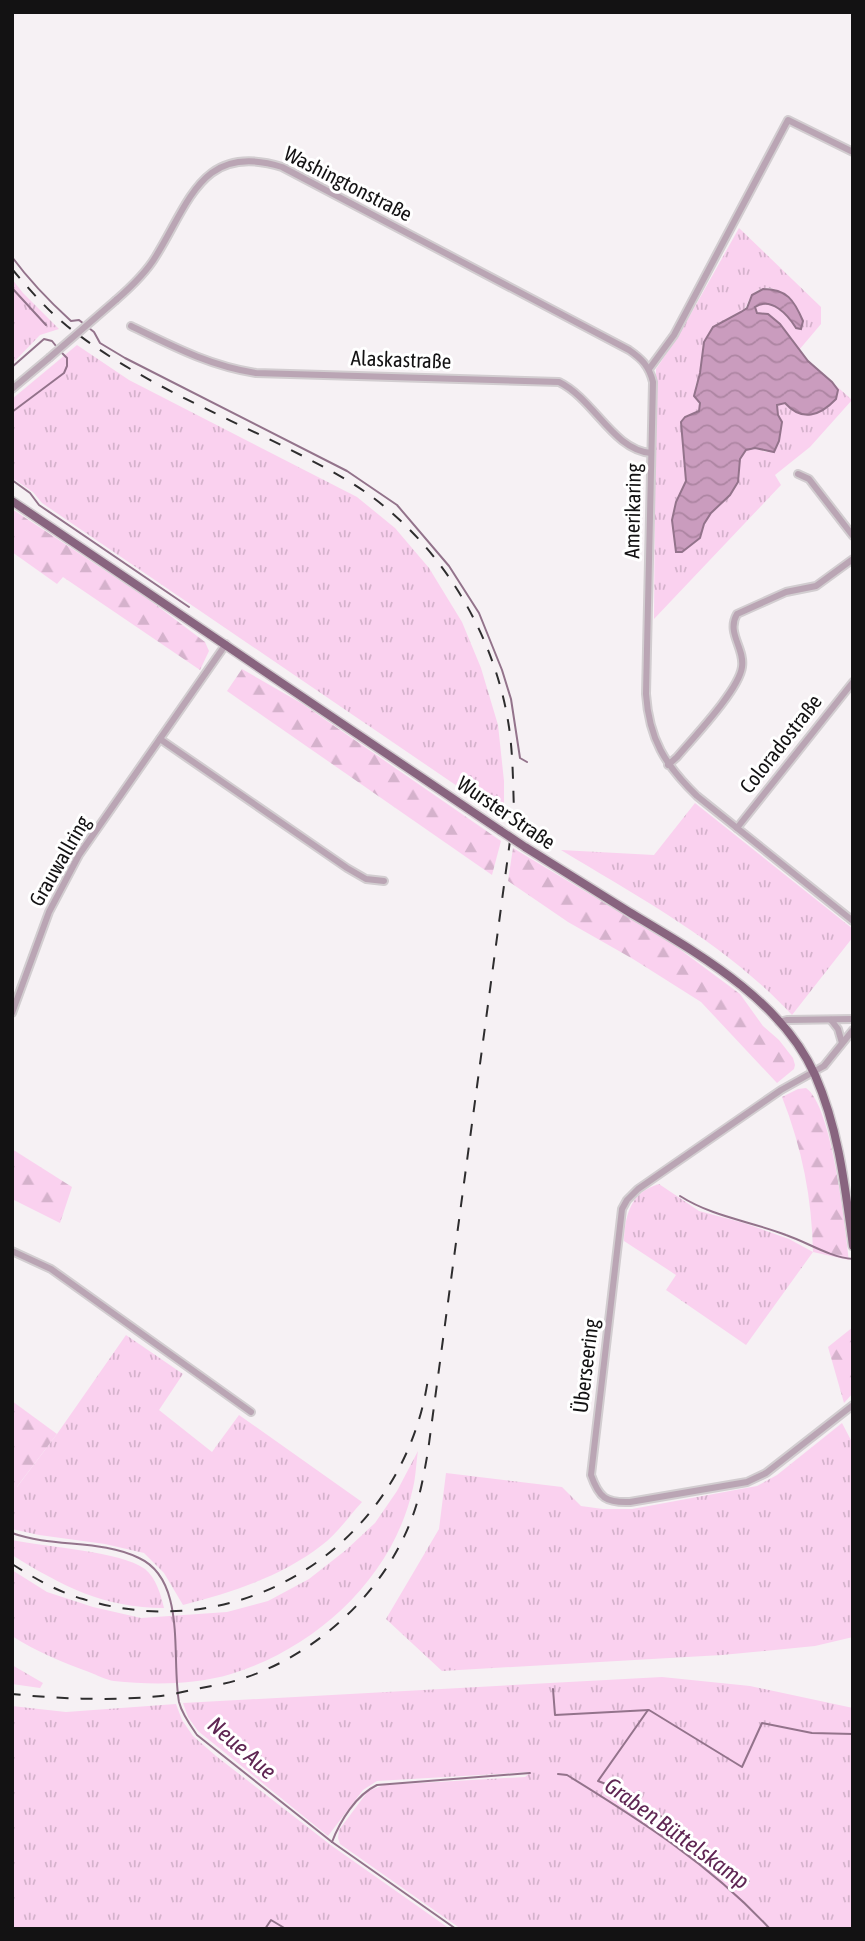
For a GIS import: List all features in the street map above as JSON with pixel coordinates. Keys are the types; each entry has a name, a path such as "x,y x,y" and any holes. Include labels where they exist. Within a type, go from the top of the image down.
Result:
{"main road":[{"name":"Wurster Straße","path":"12,501 525,847 690,949 734,981 779,1022 814,1073 840,1147 853,1246"}],"street":[{"path":"649,369 674,335 788,120 853,152"},
{"name":"Washingtonstraße","path":"12,388 133,285 155,257 196,186 210,172 231,162 247,160 282,167 618,344 641,358 649,369"},
{"name":"Alaskastraße","path":"131,326 204,361 256,373 559,382 579,394 626,444 640,452 651,453"},
{"name":"Amerikaring","path":"649,369 653,382 646,694 647,718 656,743 668,765 697,796 853,921"},
{"path":"799,474 809,479 853,536"},
{"path":"668,765 738,681 743,661 734,632 734,620 742,610 786,592 816,586 853,559"},
{"name":"Grauwallring","path":"12,1013 40,936 79,855 226,644"},
{"name":"Coloradostraße","path":"737,828 853,682"},
{"path":"160,739 347,868 366,879 384,881"},
{"path":"829,1019 838,1029 842,1043"},
{"path":"779,1022 853,1019"},
{"path":"814,1073 824,1066 853,1030"},
{"name":"Überseering","path":"814,1073 780,1090 638,1189 622,1209 591,1475 597,1492 613,1503 747,1482 766,1473 853,1405"},
{"path":"12,1251 51,1269 251,1412"},
{"name":"Überseering","path":"841,1415 853,1412"}],"green space":[{"path":"739,228 821,307 821,324 799,350 791,337 757,313 755,308 761,305 773,305 788,317 796,328 798,309 784,294 772,288 765,288 753,294 741,312 715,327 707,336 695,388 699,411 685,417 681,422 686,481 676,502 700,538 704,524 720,506 740,469 740,459 747,450 755,448 766,452 779,441 782,422 777,405 838,390 832,382 852,400 810,447 775,475 781,485 654,619 656,369 679,335"},
{"path":"12,279 59,329 40,335 12,364"},
{"path":"77,345 129,380 357,497 395,528 429,568 462,622 481,668 498,725 504,781 504,818 42,503 33,492 12,478 12,399"},
{"path":"12,509 148,599 205,642 209,651 200,670 63,577 57,584 12,552"},
{"path":"242,669 301,703 501,841 492,875 227,691"},
{"path":"695,803 853,929 853,937 792,1015 767,990 712,945 653,905 561,850 654,855"},
{"path":"513,848 674,945 740,994 763,1026 793,1058 794,1069 777,1083 701,1002 568,922 508,881"},
{"path":"806,1088 815,1099 830,1141 849,1260 813,1252 805,1173 782,1097"},
{"path":"12,1149 72,1187 60,1223 12,1199"},
{"path":"659,1184 699,1211 789,1239 813,1252 746,1345 666,1290 676,1275 624,1241 631,1205 642,1192"},
{"path":"853,1327 853,1393 844,1403 828,1347"},
{"path":"126,1335 183,1374 159,1410 212,1452 239,1415 362,1502 327,1541 290,1566 238,1589 183,1605 164,1573 144,1553 12,1529 12,1485 17,1487"},
{"path":"12,1401 57,1434 16,1488 12,1485"},
{"path":"842,1423 853,1444 853,1637 815,1646 722,1655 442,1671 386,1619 439,1529 446,1473 562,1487 581,1506 632,1509 757,1486 777,1475"},
{"path":"418,1451 414,1483 403,1521 369,1580 321,1627 292,1647 262,1662 217,1678 188,1682 114,1681 50,1656 12,1636 12,1570 47,1592 93,1607 141,1618 227,1612 268,1601 309,1579 375,1523 397,1491"},
{"path":"12,1540 101,1554 133,1563 145,1569 152,1577 164,1608 122,1604 66,1585 12,1555"},
{"path":"12,1665 43,1683 40,1688 12,1684"},
{"path":"662,1677 750,1686 853,1708 853,1929 461,1929 340,1844 339,1830 368,1791 384,1785 525,1777 531,1772 377,1781 363,1790 328,1836 198,1731 188,1717 183,1703"},
{"path":"176,1704 182,1720 193,1736 216,1756 332,1846 450,1929 12,1929 12,1706 66,1712"}],"water":[{"path":"763,289 778,291 789,297 803,321 801,329 796,328 784,313 773,305 761,304 755,307 757,313 768,314 780,324 808,361 838,390 836,399 817,413 804,415 785,403 777,405 782,422 774,452 755,448 746,450 740,459 738,482 730,495 711,513 700,538 682,552 676,552 672,520 676,502 686,481 681,422 685,417 699,411 700,403 694,396 704,342 713,327 747,308 752,295"}],"waterway":[{"path":"12,257 55,306 71,321 79,320 94,332 100,343 347,471 397,505 449,566 479,613 511,699 520,758 527,762"},
{"path":"12,288 46,325"},
{"path":"12,367 44,339 52,341 56,346"},
{"path":"12,412 64,373 67,358 60,351"},
{"path":"12,480 30,493 39,505 189,607"},
{"path":"680,1196 719,1214 772,1230 836,1256 853,1259"},
{"name":"Neue Aue","path":"12,1533 44,1541 109,1548 139,1558 154,1569 171,1602 179,1702 197,1735 332,1842 456,1929"},
{"path":"553,1689 555,1715 649,1710 742,1767 762,1723 812,1733 853,1734"},
{"path":"648,1710 598,1781 646,1805 720,1863 749,1881"},
{"name":"Graben Büttelskamp","path":"332,1842 350,1809 362,1795 377,1785 530,1773"},
{"name":"Graben Büttelskamp","path":"558,1774 567,1775 674,1845 724,1884 770,1929"},
{"path":"265,1929 271,1920 286,1929"}],"railway":[{"path":"12,269 52,313 99,349 167,389 345,479 376,500 405,525 454,585 489,653 509,727 514,811 428,1451 417,1503 406,1533 391,1561 373,1587 327,1633 301,1651 244,1678 143,1698 86,1699 12,1694"},
{"path":"12,1564 46,1584 74,1596 143,1611 201,1609 256,1595 306,1569 350,1534 386,1490 413,1438 428,1379"}]}
